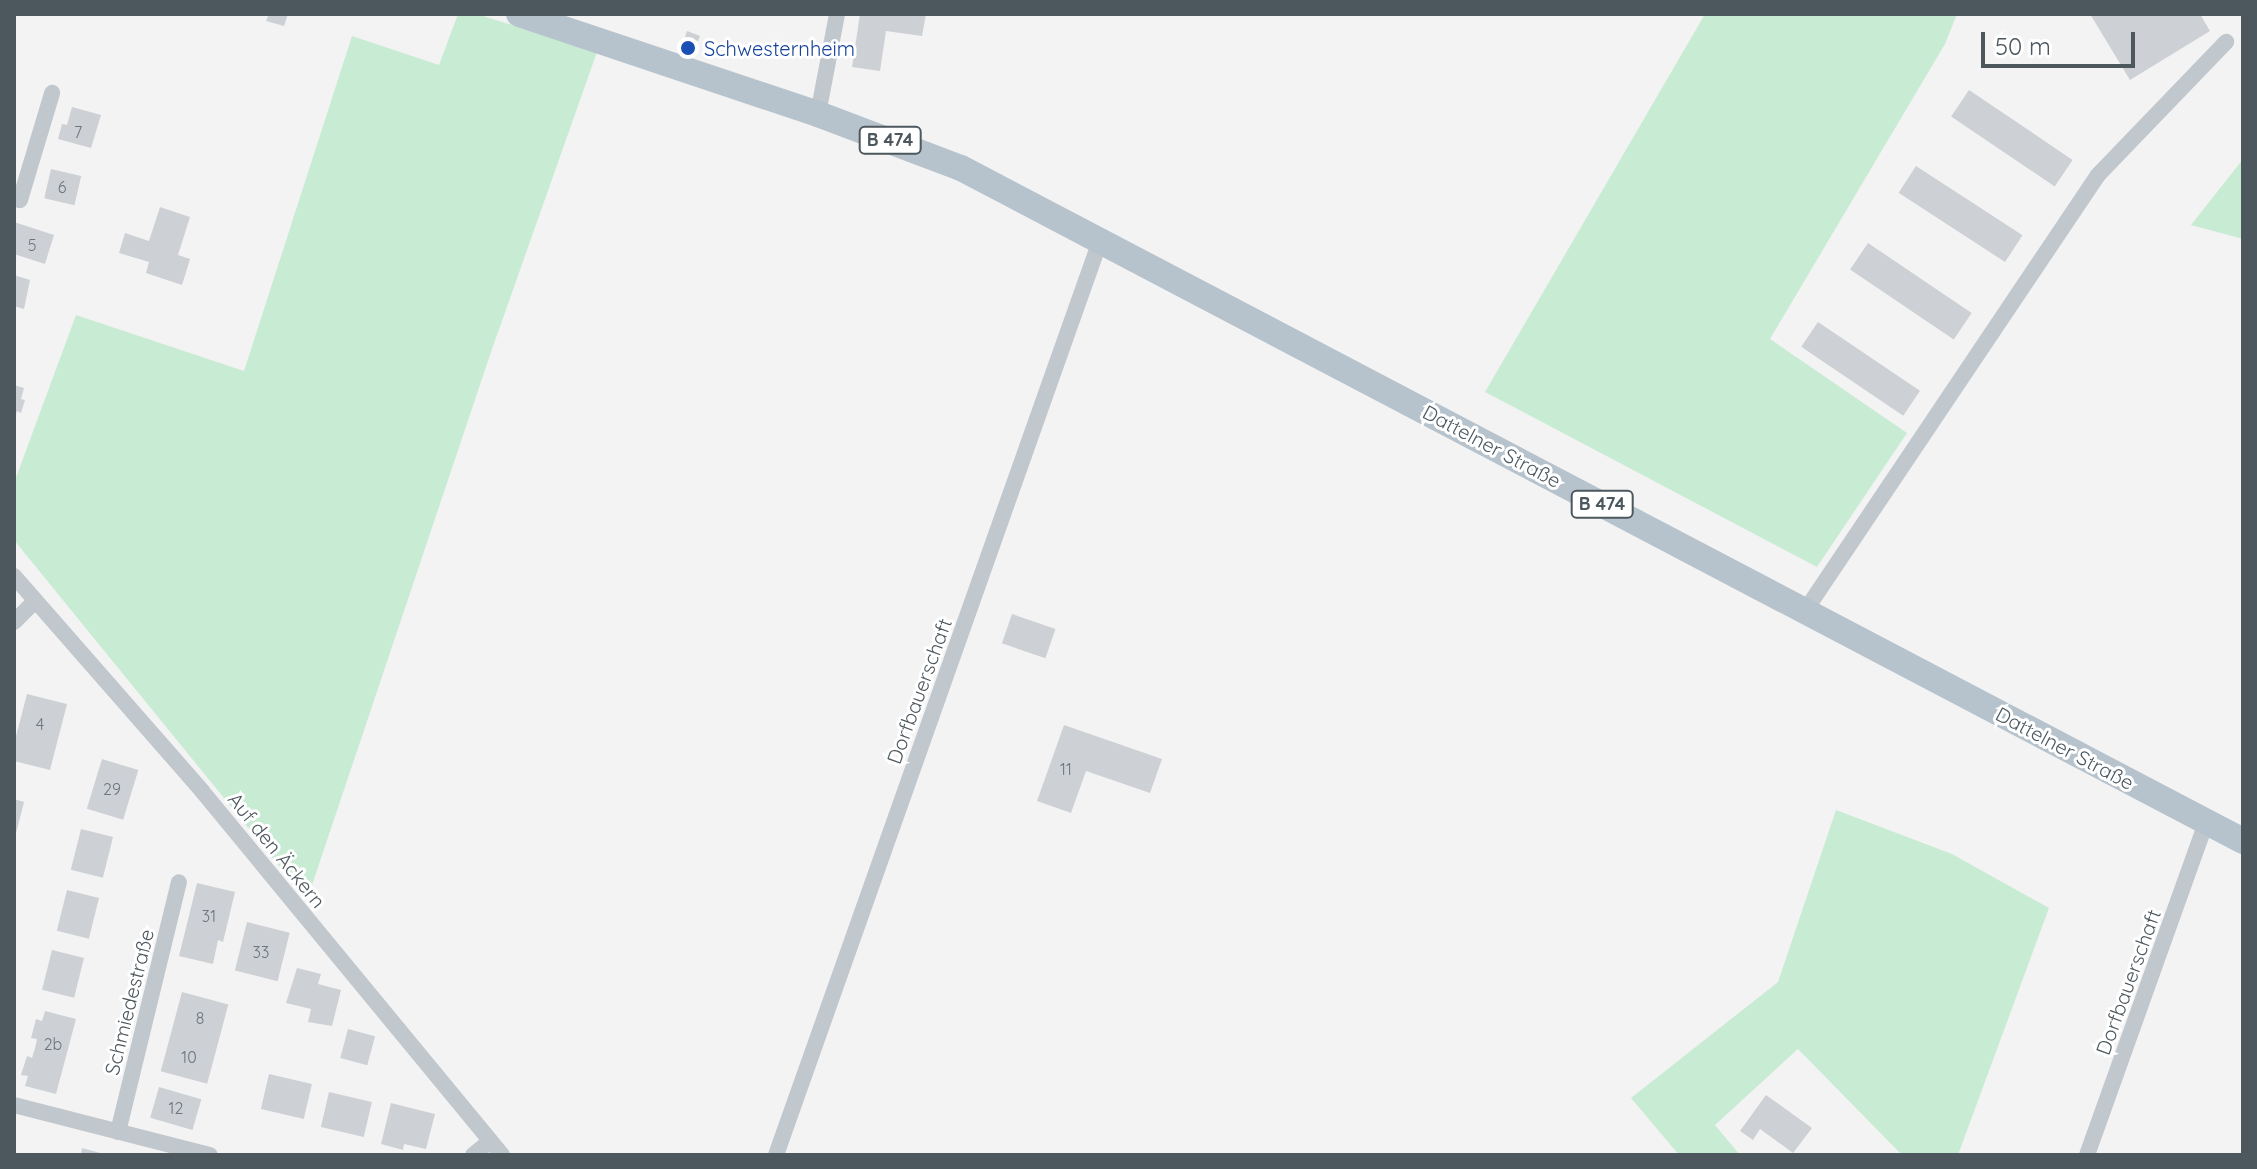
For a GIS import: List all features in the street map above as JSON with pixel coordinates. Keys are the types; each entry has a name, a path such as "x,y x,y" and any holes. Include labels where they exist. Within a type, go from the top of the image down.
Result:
{"main road":[{"name":"Dattelner Straße","path":"519,14 939,158 2243,841"}],"street":[{"path":"818,114 837,14"},
{"path":"1805,611 2098,175 2226,42"},
{"path":"14,198 20,200 52,93"},
{"name":"Dorfbauerschaft","path":"776,1155 1100,241"},
{"name":"Auf den Äckern","path":"14,576 202,791 502,1155"},
{"path":"14,622 35,601"},
{"name":"Dorfbauerschaft","path":"2087,1155 2206,823"},
{"name":"Schmiedestraße","path":"118,1132 179,882"},
{"path":"14,1105 210,1155"},
{"path":"473,1155 490,1141"}],"green space":[{"path":"458,14 477,14 597,52 491,352 307,900 14,540 14,483 76,315 244,371 352,36 439,65"},
{"path":"1705,14 1957,14 1945,44 1770,339 1907,433 1817,567 1485,392"},
{"path":"2243,159 2243,239 2191,225"},
{"path":"1836,810 1952,854 2049,908 1958,1155 1902,1155 1798,1049 1715,1125 1740,1155 1679,1155 1631,1098 1778,982"}],"building":[{"path":"269,14 288,14 284,26 266,21"},
{"path":"860,14 926,14 922,36 886,31 880,71 852,67"},
{"path":"2090,14 2200,14 2210,31 2130,80"},
{"path":"687,31 700,36 698,41 685,37"},
{"path":"1969,90 2073,160 2055,186 1951,117"},
{"path":"72,107 101,115 91,148 58,139 62,124 67,125"},
{"path":"1916,166 2023,235 2005,262 1899,193"},
{"path":"51,169 81,176 74,205 44,198"},
{"path":"160,207 190,217 178,255 190,259 182,285 146,273 149,262 119,253 125,233 149,241"},
{"path":"14,222 54,235 45,264 14,254"},
{"path":"1868,243 1972,313 1954,339 1850,270"},
{"path":"14,275 30,280 24,309 14,306"},
{"path":"1818,322 1920,391 1903,416 1801,347"},
{"path":"14,385 24,388 21,399 25,400 21,413 17,411 15,418"},
{"path":"1012,614 1055,629 1045,658 1002,643"},
{"path":"27,694 67,704 50,770 14,761 14,744"},
{"path":"1064,725 1162,759 1150,793 1086,771 1071,813 1037,801"},
{"path":"102,759 138,770 123,820 87,809"},
{"path":"14,799 24,802 15,837 14,836"},
{"path":"81,829 113,837 103,878 71,870"},
{"path":"197,883 235,892 223,942 218,940 213,964 179,956"},
{"path":"67,890 99,898 89,939 57,931"},
{"path":"247,922 290,933 278,981 235,971"},
{"path":"52,950 84,958 74,998 42,990"},
{"path":"297,968 321,974 318,984 341,990 332,1026 308,1022 311,1009 286,1003"},
{"path":"182,992 228,1004 207,1084 161,1071"},
{"path":"45,1011 76,1019 56,1094 25,1086 28,1076 21,1075 27,1056 32,1058 35,1048 37,1039 31,1038 36,1019 42,1021"},
{"path":"348,1029 375,1036 367,1065 340,1058"},
{"path":"269,1074 312,1084 304,1119 261,1109"},
{"path":"159,1087 201,1099 192,1130 150,1118"},
{"path":"329,1092 372,1102 364,1137 321,1127"},
{"path":"1766,1095 1812,1128 1793,1153 1760,1129 1753,1140 1740,1131"},
{"path":"391,1103 435,1114 426,1149 404,1144 403,1150 381,1144"},
{"path":"82,1148 104,1154 104,1155 81,1155"}],"place":[{"name":"Schwesternheim","path":"688,48"}]}
